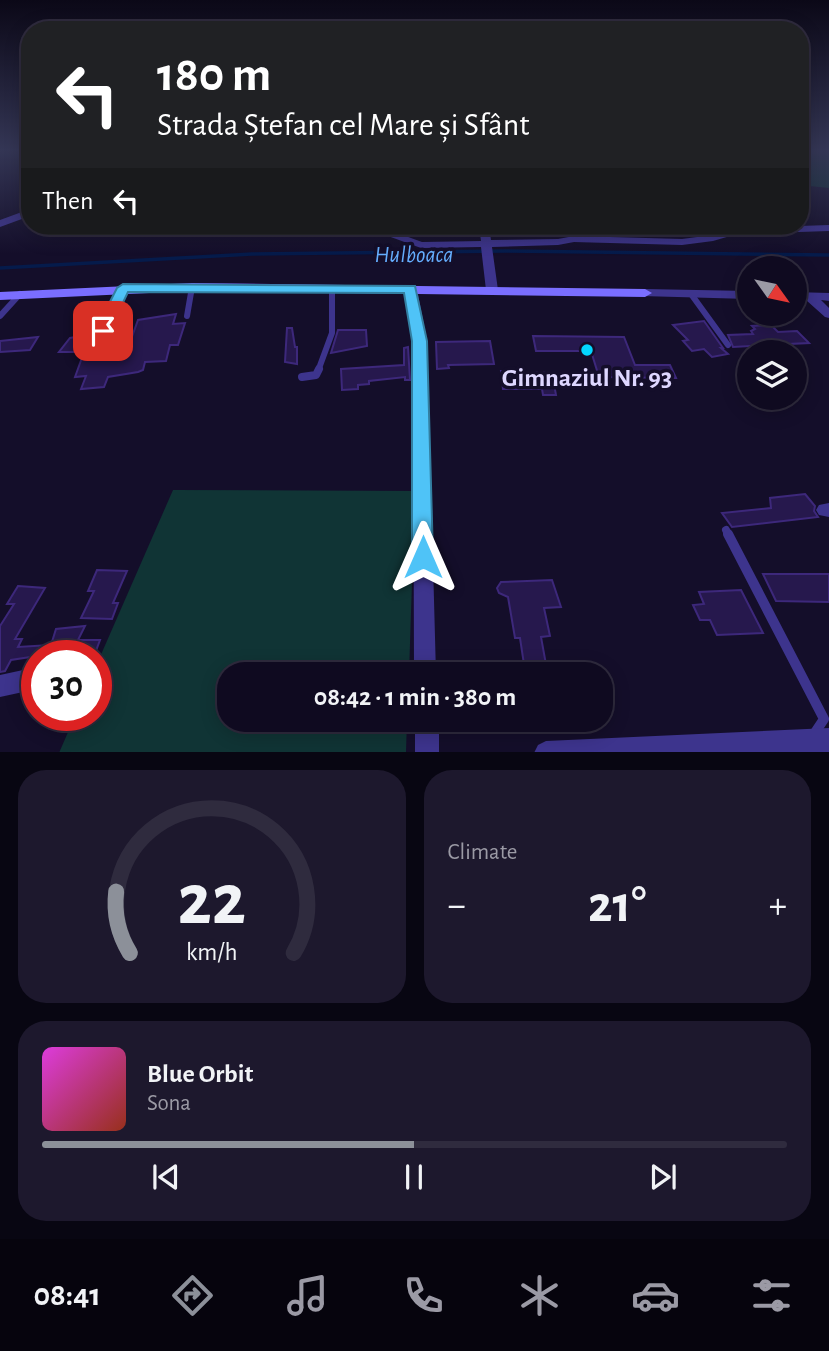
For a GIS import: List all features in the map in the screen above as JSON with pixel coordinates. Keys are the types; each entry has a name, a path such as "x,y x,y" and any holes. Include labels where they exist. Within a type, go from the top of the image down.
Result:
{"street":[{"path":"0,225 21,217"},
{"path":"809,229 829,228"},
{"path":"369,235 382,243 488,250 574,239 682,242 723,235"},
{"path":"486,235 492,290"},
{"path":"0,296 123,288 192,287 737,295"},
{"path":"411,289 421,368 425,662"},
{"path":"809,296 829,296"},
{"path":"809,296 829,314"},
{"path":"0,685 21,681"},
{"path":"427,732 427,752"},
{"path":"562,752 822,744"}],"lane":[{"path":"187,316 192,287"},
{"path":"93,347 115,310 123,288"},
{"path":"302,377 316,375 329,348 334,322 332,288"},
{"path":"0,316 20,294"},
{"path":"691,295 728,345"},
{"path":"726,530 824,719 822,744"}],"green space":[{"path":"809,184 829,184 829,188 809,186"},
{"path":"173,490 415,491 409,662 217,662 217,732 407,732 406,752 59,752 69,731 112,731 112,640 107,640"}],"building":[{"path":"176,314 173,324 185,323 178,345 170,345 166,361 145,362 143,370 108,377 104,387 81,389 86,376 75,377 84,352 59,352 70,338 81,336 90,323 101,323 87,346 94,353 100,347 129,345 138,320"},
{"path":"704,321 721,348 728,354 712,357 704,349 692,351 683,341 688,340 673,325"},
{"path":"752,326 772,326 778,332 797,331 806,340 737,340 737,347 733,347 728,335 753,334 751,331 755,329"},
{"path":"287,328 292,328 297,347 297,364 285,362"},
{"path":"338,330 366,330 367,346 331,353"},
{"path":"533,336 624,337 635,365 670,365 676,378 599,377 591,351 536,351"},
{"path":"38,337 30,350 0,352 0,341"},
{"path":"490,341 494,364 448,365 449,368 437,369 436,342"},
{"path":"408,347 410,380 405,380 405,377 369,381 369,384 358,385 358,389 342,390 341,369 404,365 404,348"},
{"path":"501,371 552,373 556,395 543,395 542,389 503,389"},
{"path":"805,494 815,506 814,511 818,517 732,527 722,513 771,508 770,498"},
{"path":"97,570 127,571 113,603 118,603 112,619 81,618 94,591 88,591"},
{"path":"763,574 829,574 829,602 776,601"},
{"path":"552,580 561,607 544,608 550,636 541,637 546,662 524,662 520,638 515,638 508,597 499,593 497,588 501,582"},
{"path":"18,586 45,588 15,639 22,639 18,647 21,647 21,658 11,660 5,671 0,672 0,626 14,604 7,604"},
{"path":"741,590 763,633 717,635 710,620 700,620 693,605 704,604 699,592"},
{"path":"85,626 78,640 53,640 56,629"}],"waterway":[{"name":"Hulboaca","path":"0,268 252,254 505,251 829,255"}],"place":[{"name":"Gimnaziul Nr. 93","path":"587,350"}],"route":[{"path":"103,331 123,288 411,289 419,341 422,408 423,557"}]}
